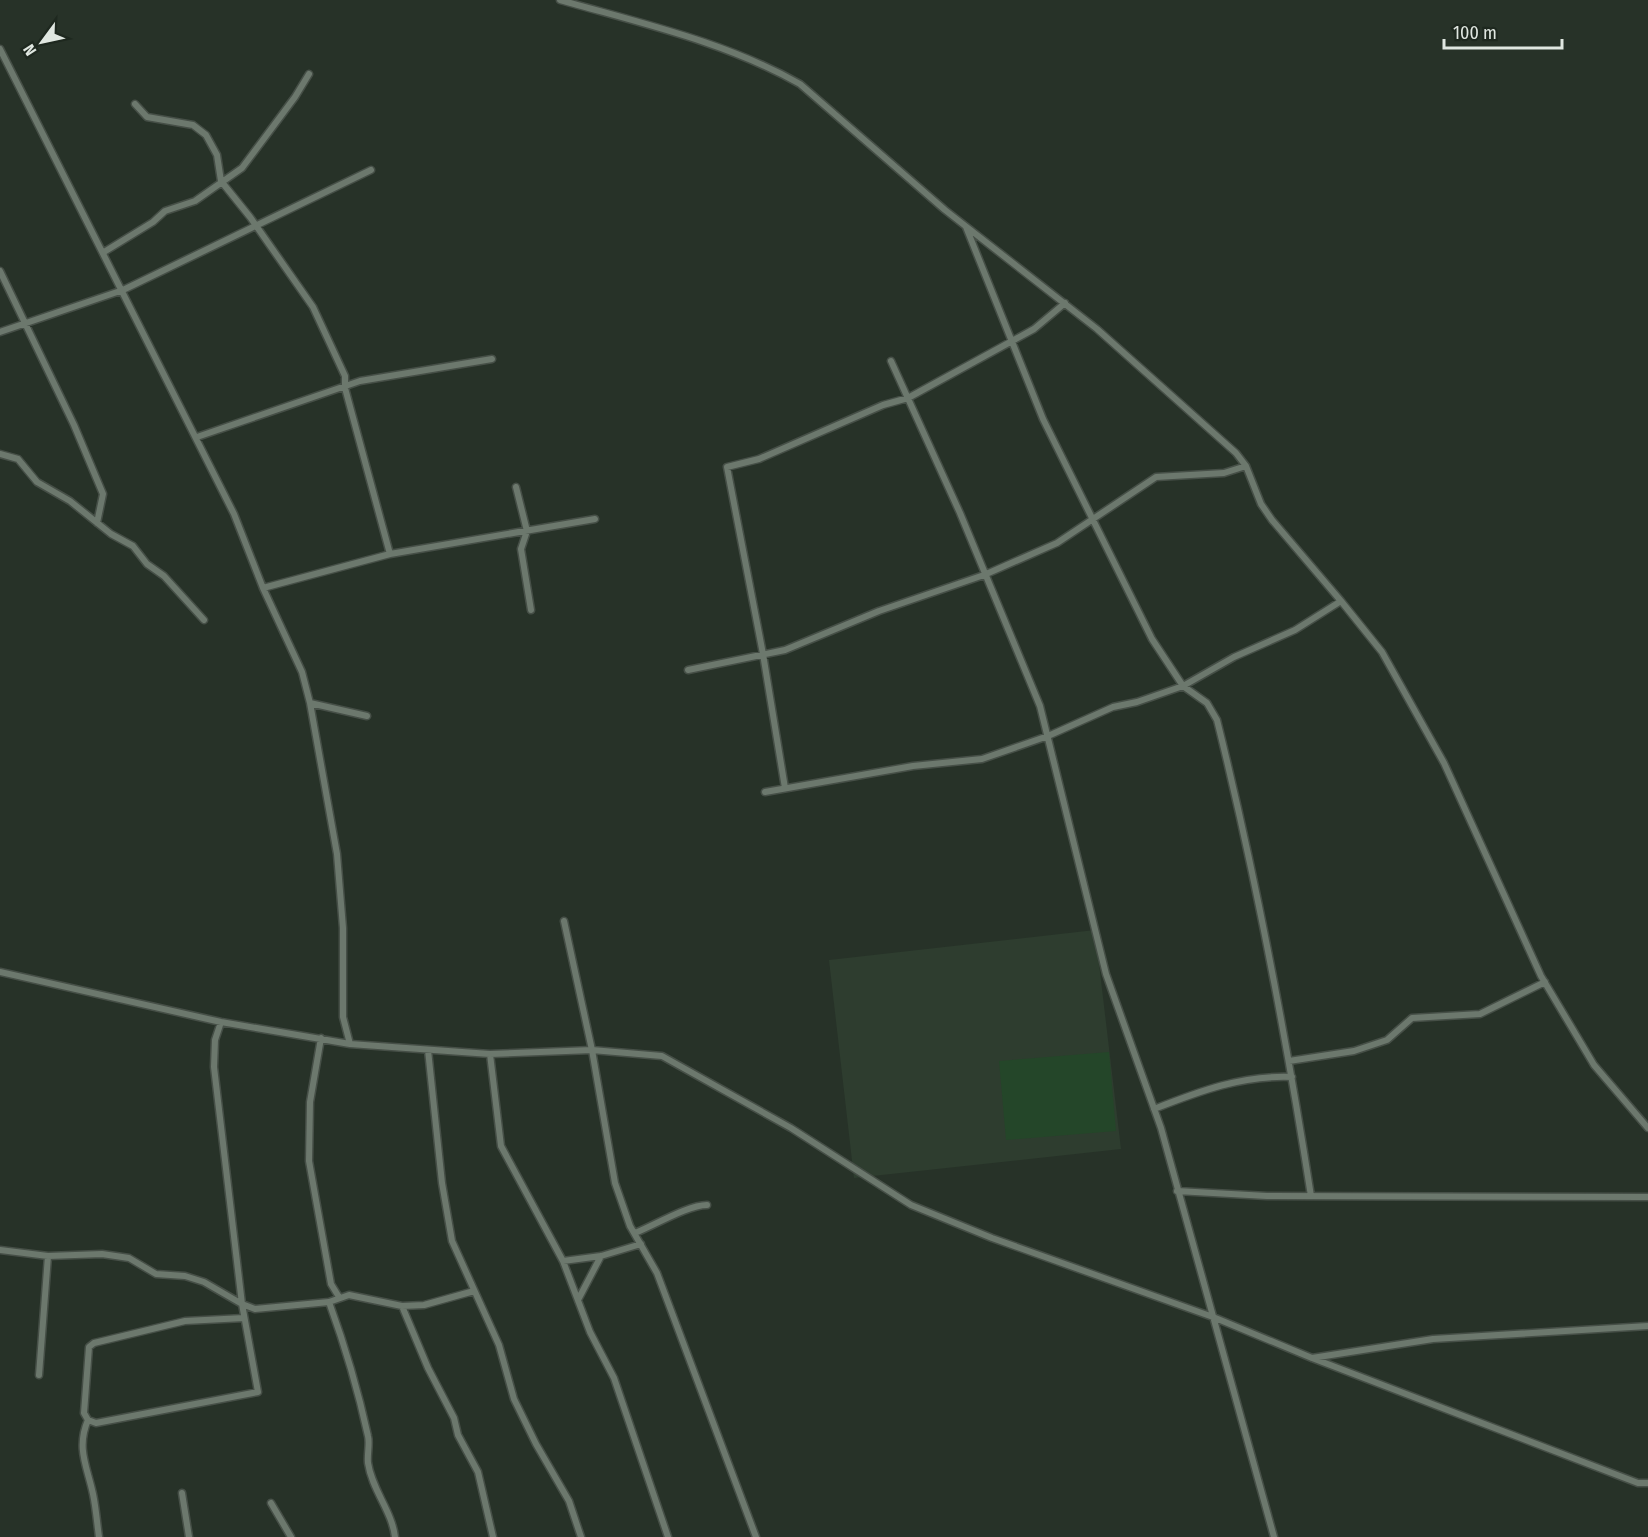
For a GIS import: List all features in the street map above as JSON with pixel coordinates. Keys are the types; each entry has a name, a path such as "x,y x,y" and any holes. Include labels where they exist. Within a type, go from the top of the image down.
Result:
{"street":[{"path":"560,0 697,40 776,71 800,84 965,225 1098,328 1236,453 1246,466 1261,504 1272,520 1382,652 1444,763 1545,982 1594,1065 1648,1128"},
{"path":"0,49 197,437 234,514 262,588 302,672 310,703 337,854 343,928 342,1017 350,1044"},
{"path":"104,252 153,222 165,211 195,201 242,168 295,97 309,74"},
{"path":"135,104 147,117 192,125 206,135 217,155 222,181 313,307 345,376 345,388 390,554"},
{"path":"0,332 123,290 371,170"},
{"path":"965,225 1042,419 1152,639 1183,686 1207,703 1216,720 1253,875 1292,1077 1311,1196"},
{"path":"0,271 74,425 103,494 97,523"},
{"path":"785,788 763,654 727,467 759,459 883,405 908,398 1034,329 1065,303"},
{"path":"197,437 360,381 492,359"},
{"path":"891,361 1040,706 1106,974 1154,1109 1274,1537"},
{"path":"0,454 18,459 37,482 70,501 111,534 133,546 147,564 164,576 204,620"},
{"path":"688,670 785,650 879,611 984,574 1058,543 1156,477 1224,473 1246,466"},
{"path":"516,487 527,531 522,549 531,610"},
{"path":"262,588 390,554 595,519"},
{"path":"765,792 913,766 982,759 1048,736 1113,707 1183,686 1233,657 1296,630 1341,601"},
{"path":"310,703 367,716"},
{"path":"564,921 592,1050 615,1183 635,1233 657,1273 756,1537"},
{"path":"0,972 221,1022 350,1044 490,1054 592,1050 663,1056 791,1128 911,1205 992,1238 1213,1317 1312,1358 1638,1483 1648,1483"},
{"path":"1289,1061 1354,1051 1387,1040 1412,1018 1480,1014 1545,982"},
{"path":"221,1022 215,1040 214,1067 242,1304 258,1392 96,1423 88,1420 84,1413 87,1359 89,1347 94,1343 185,1321 244,1318"},
{"path":"321,1038 310,1102 309,1161 331,1284 339,1297"},
{"path":"428,1050 442,1183 452,1241 499,1345 514,1399 536,1444 569,1501 581,1537"},
{"path":"490,1054 501,1146 563,1261 579,1298 590,1332 614,1378 668,1537"},
{"path":"1154,1109 1212,1086 1242,1080 1292,1077"},
{"path":"1177,1191 1311,1196 1648,1197"},
{"path":"635,1233 666,1221 694,1205 707,1205"},
{"path":"563,1261 601,1257 641,1244"},
{"path":"0,1250 48,1256 102,1254 129,1258 156,1274 185,1276 204,1282 255,1309 328,1302 349,1295 402,1306 438,1303 474,1291"},
{"path":"39,1375 48,1256"},
{"path":"579,1298 601,1257"},
{"path":"328,1302 347,1353 369,1437 368,1463 377,1494 390,1518 395,1537"},
{"path":"402,1306 428,1368 478,1472 493,1537"},
{"path":"1312,1358 1433,1339 1648,1326"},
{"path":"88,1420 82,1434 81,1451 93,1493 99,1537"},
{"path":"182,1493 189,1537"},
{"path":"271,1503 291,1537"}],"shaded area":[{"path":"1095,930 1121,1149 854,1178 829,960"}],"green space":[{"path":"1109,1052 1116,1131 1006,1140 999,1061"}]}
